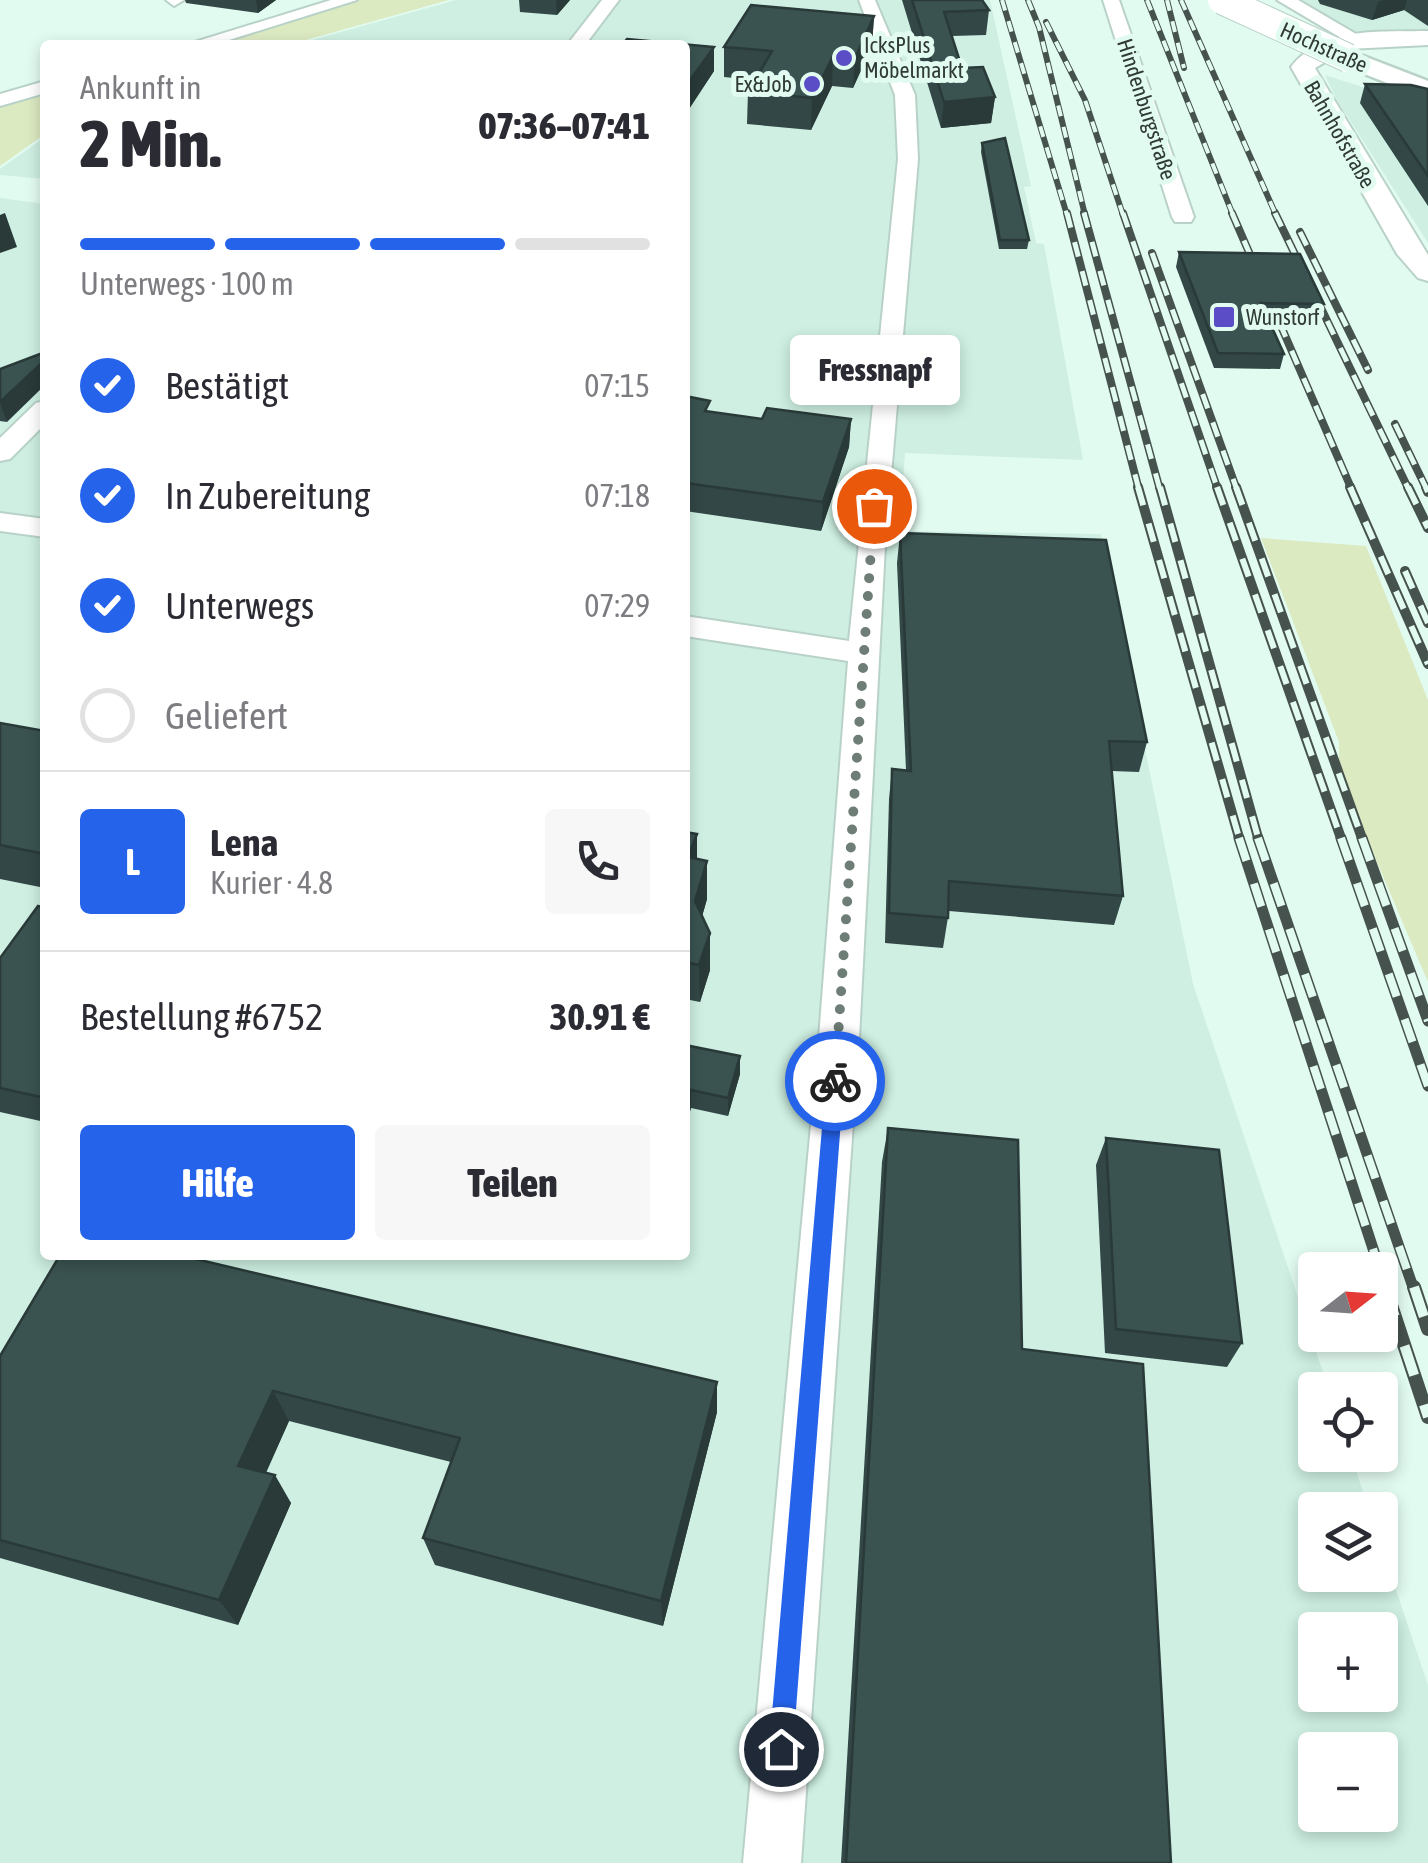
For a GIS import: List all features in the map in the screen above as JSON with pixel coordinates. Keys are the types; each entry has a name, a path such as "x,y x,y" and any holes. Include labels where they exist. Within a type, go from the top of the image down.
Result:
{"main road":[{"name":"Hochstraße","path":"1222,0 1428,79"},
{"name":"Hochstraße","path":"1246,0 1357,51 1428,91"}],"street":[{"path":"211,40 349,0"},
{"path":"580,40 611,0"},
{"path":"772,1863 839,1038 863,653 908,160 905,96 867,0"},
{"name":"Hindenburgstraße","path":"1110,0 1183,217"},
{"path":"1285,0 1357,51 1428,38"},
{"name":"Bahnhofstraße","path":"1357,51 1323,50 1303,67 1380,204 1411,254 1428,272"},
{"path":"0,100 40,88"},
{"path":"0,453 40,414"},
{"path":"0,522 40,527"},
{"path":"690,627 863,653"}],"shaded area":[{"path":"359,0 449,0 306,40 223,40"},
{"path":"456,0 990,0 1031,186 1024,187 1036,243 1044,244 1083,460 905,453 899,531 1101,534 1193,984 1298,1297 1298,1352 1316,1352 1323,1372 1298,1372 1298,1472 1357,1472 1363,1492 1298,1492 1298,1592 1397,1592 1428,1685 1428,1863 0,1863 0,198 40,203 40,1260 690,1260 690,40 312,40"},
{"path":"1281,0 1428,0 1428,32 1358,34 1311,17"},
{"path":"1325,75 1428,108 1428,243 1337,100"},
{"path":"40,94 40,138 0,166 0,106"},
{"path":"40,141 40,179 0,175 0,169"},
{"path":"1261,538 1366,546 1428,700 1428,982 1339,773 1339,742"}],"building":[{"path":"912,0 982,0 989,10 944,12 962,68 983,67 995,97 944,102"},
{"path":"751,5 874,16 855,58 833,56 812,98 748,92 772,51 724,47"},
{"path":"690,45 714,47 690,80"},
{"path":"1365,84 1428,89 1428,176"},
{"path":"1005,138 1029,240 1000,240 982,143"},
{"path":"1179,252 1300,254 1324,304 1261,303 1284,354 1218,353"},
{"path":"40,354 40,365 0,402 0,369"},
{"path":"690,397 710,401 705,411 762,419 767,408 851,419 823,502 690,484"},
{"path":"900,533 1106,540 1147,742 1109,741 1123,896 949,881 948,918 889,913 892,769 911,771"},
{"path":"0,723 40,730 40,853 0,845"},
{"path":"690,833 697,834 690,852"},
{"path":"690,857 707,861 695,901 710,933 699,965 690,963"},
{"path":"40,907 40,1097 0,1088 0,958"},
{"path":"690,1046 740,1056 728,1098 690,1093"},
{"path":"888,1128 1018,1140 1022,1349 1143,1364 1171,1863 846,1863"},
{"path":"1106,1138 1219,1150 1242,1343 1116,1329"},
{"path":"57,1260 200,1260 717,1382 661,1601 423,1538 460,1438 273,1391 238,1466 275,1475 219,1600 0,1540 0,1356"}],"railway":[{"path":"1002,0 1067,215"},
{"path":"1028,0 1039,27 1085,215"},
{"path":"1147,0 1233,215"},
{"path":"1167,0 1184,68"},
{"path":"1181,0 1276,215"},
{"path":"1046,22 1085,100 1123,215"},
{"path":"1067,213 1139,490"},
{"path":"1084,213 1160,490"},
{"path":"1123,213 1218,490"},
{"path":"1232,213 1352,490"},
{"path":"1275,213 1409,490"},
{"path":"1300,232 1368,370"},
{"path":"1152,253 1237,490"},
{"path":"1395,424 1427,490"},
{"path":"1138,487 1240,841"},
{"path":"1160,487 1259,840"},
{"path":"1217,487 1342,841"},
{"path":"1236,487 1363,841"},
{"path":"1350,487 1428,664"},
{"path":"1408,487 1428,528"},
{"path":"1426,487 1428,492"},
{"path":"1405,571 1428,623"},
{"path":"1239,838 1374,1252"},
{"path":"1341,838 1428,1086"},
{"path":"1362,838 1428,1021"},
{"path":"1259,840 1414,1290"},
{"path":"1414,1287 1428,1329"},
{"path":"1398,1326 1428,1417"}],"way so far":[{"path":"835,1081 874,506"}],"place":[{"name":"IcksPlus Möbelmarkt","path":"844,58"},
{"name":"Ex&Job","path":"812,84"},
{"name":"Wunstorf","path":"1224,317"},
{"name":"Fressnapf","path":"874,506"}],"route":[{"path":"781,1749 835,1081"}]}
